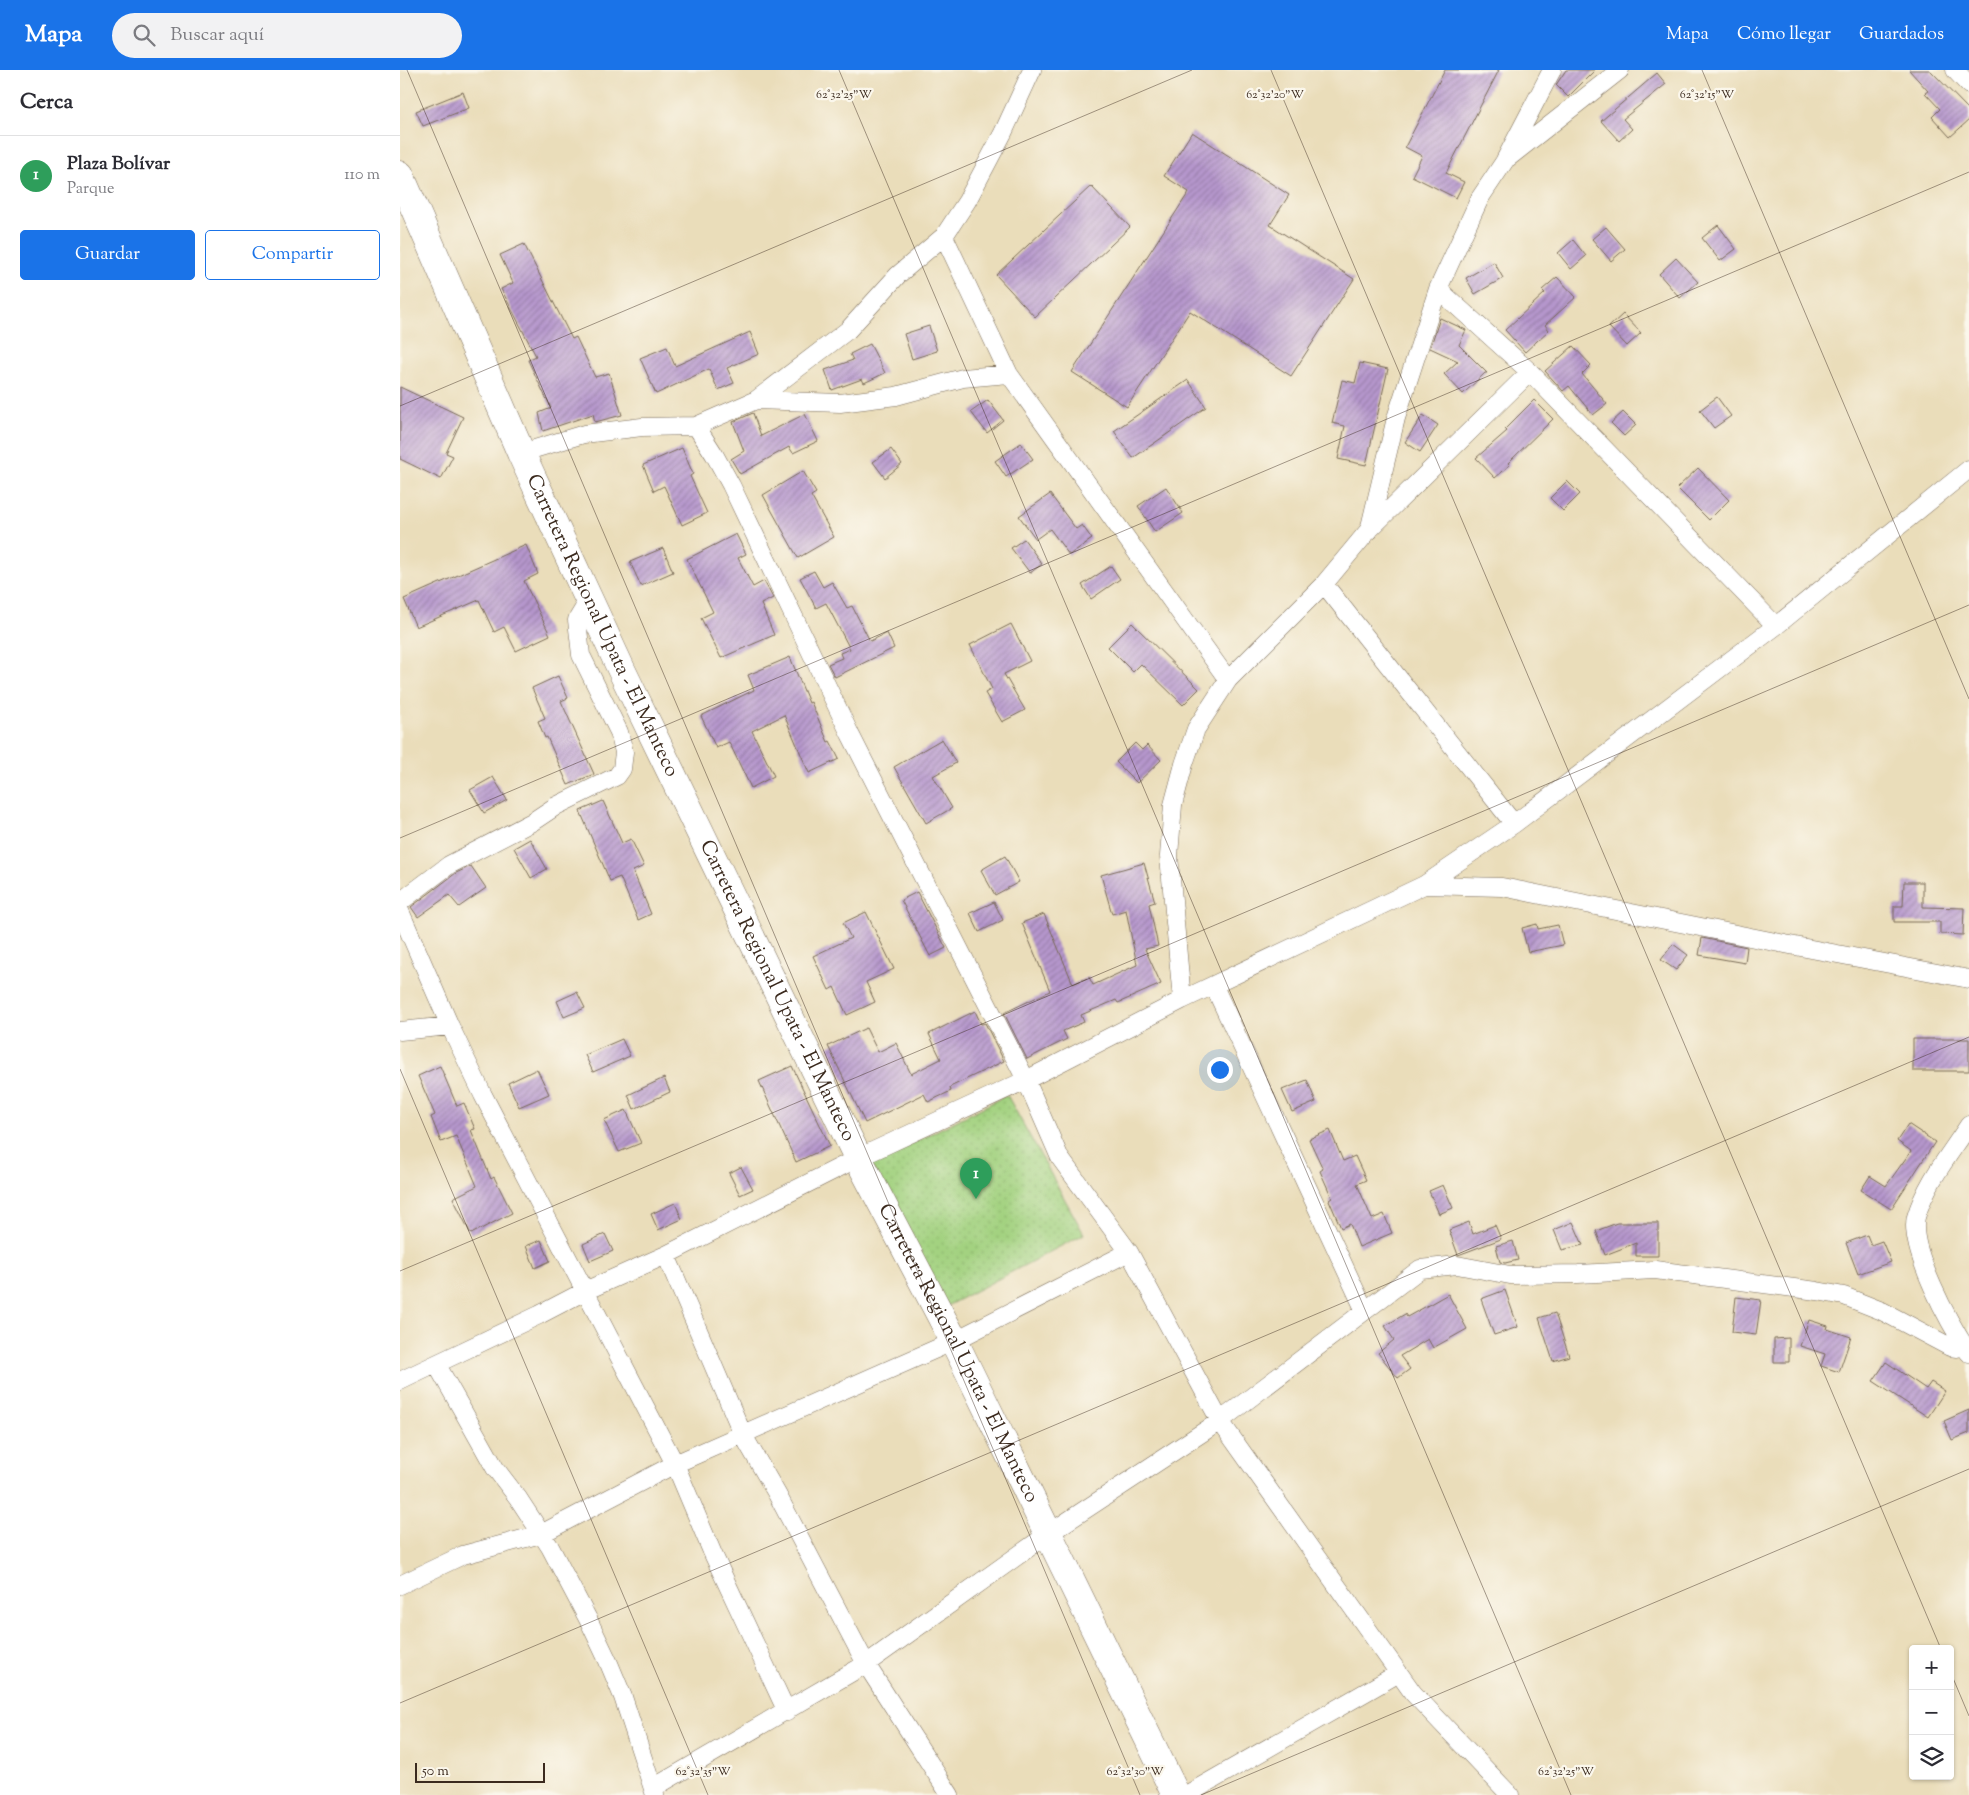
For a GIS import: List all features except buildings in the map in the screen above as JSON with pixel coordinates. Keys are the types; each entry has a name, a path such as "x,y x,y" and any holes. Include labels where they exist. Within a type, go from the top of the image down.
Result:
{"main road":[{"name":"Carretera Regional Upata - El Manteco","path":"400,175 521,453 589,600 858,1158 954,1341 1176,1795"}],"street":[{"path":"521,453 584,434 642,427 696,426 756,400 848,330 898,275 944,236 966,201 1003,134 1032,70"},
{"path":"1368,532 1396,418 1438,289 1480,198 1504,162 1552,70"},
{"path":"1504,162 1620,70"},
{"path":"1955,70 1969,85"},
{"path":"944,236 1009,374 1228,680"},
{"path":"1438,289 1530,372 1776,626"},
{"path":"1182,1000 1169,856 1173,805 1196,729 1228,680 1324,584 1368,532 1530,372"},
{"path":"756,400 840,403 896,396 963,378 1009,374"},
{"path":"696,426 731,485 850,734 1026,1080 1060,1158 1128,1252 1220,1421 1413,1693 1510,1795"},
{"path":"400,1382 585,1291 666,1255 858,1158 1026,1080 1182,1000 1424,885 1514,824 1776,626 1969,469"},
{"path":"1324,584 1514,824"},
{"path":"400,902 449,865 532,822 556,806 617,776 622,770 624,752 619,732 581,655 577,620 589,600"},
{"path":"1424,885 1502,887 1969,979"},
{"path":"400,911 483,1096 675,1464 713,1554 787,1712"},
{"path":"1214,986 1364,1309"},
{"path":"400,1031 450,1026"},
{"path":"1966,1349 1935,1291 1921,1256 1916,1231 1916,1218 1929,1185 1969,1125"},
{"path":"400,1585 463,1555 541,1534 675,1464 954,1341 1128,1252"},
{"path":"666,1255 742,1434 777,1494 866,1664 950,1795"},
{"path":"437,1365 495,1468 518,1498 561,1566 608,1661 623,1697 654,1792 866,1664 1048,1534 1220,1421 1364,1309 1420,1269 1457,1265 1510,1274 1578,1274 1655,1270 1844,1296 1882,1310 1950,1347 1966,1349"},
{"path":"1186,1795 1399,1673"}],"green space":[{"path":"1007,1095 1084,1234 943,1308 871,1164"}],"place":[{"name":"Plaza Bolívar","path":"976,1199"}]}
